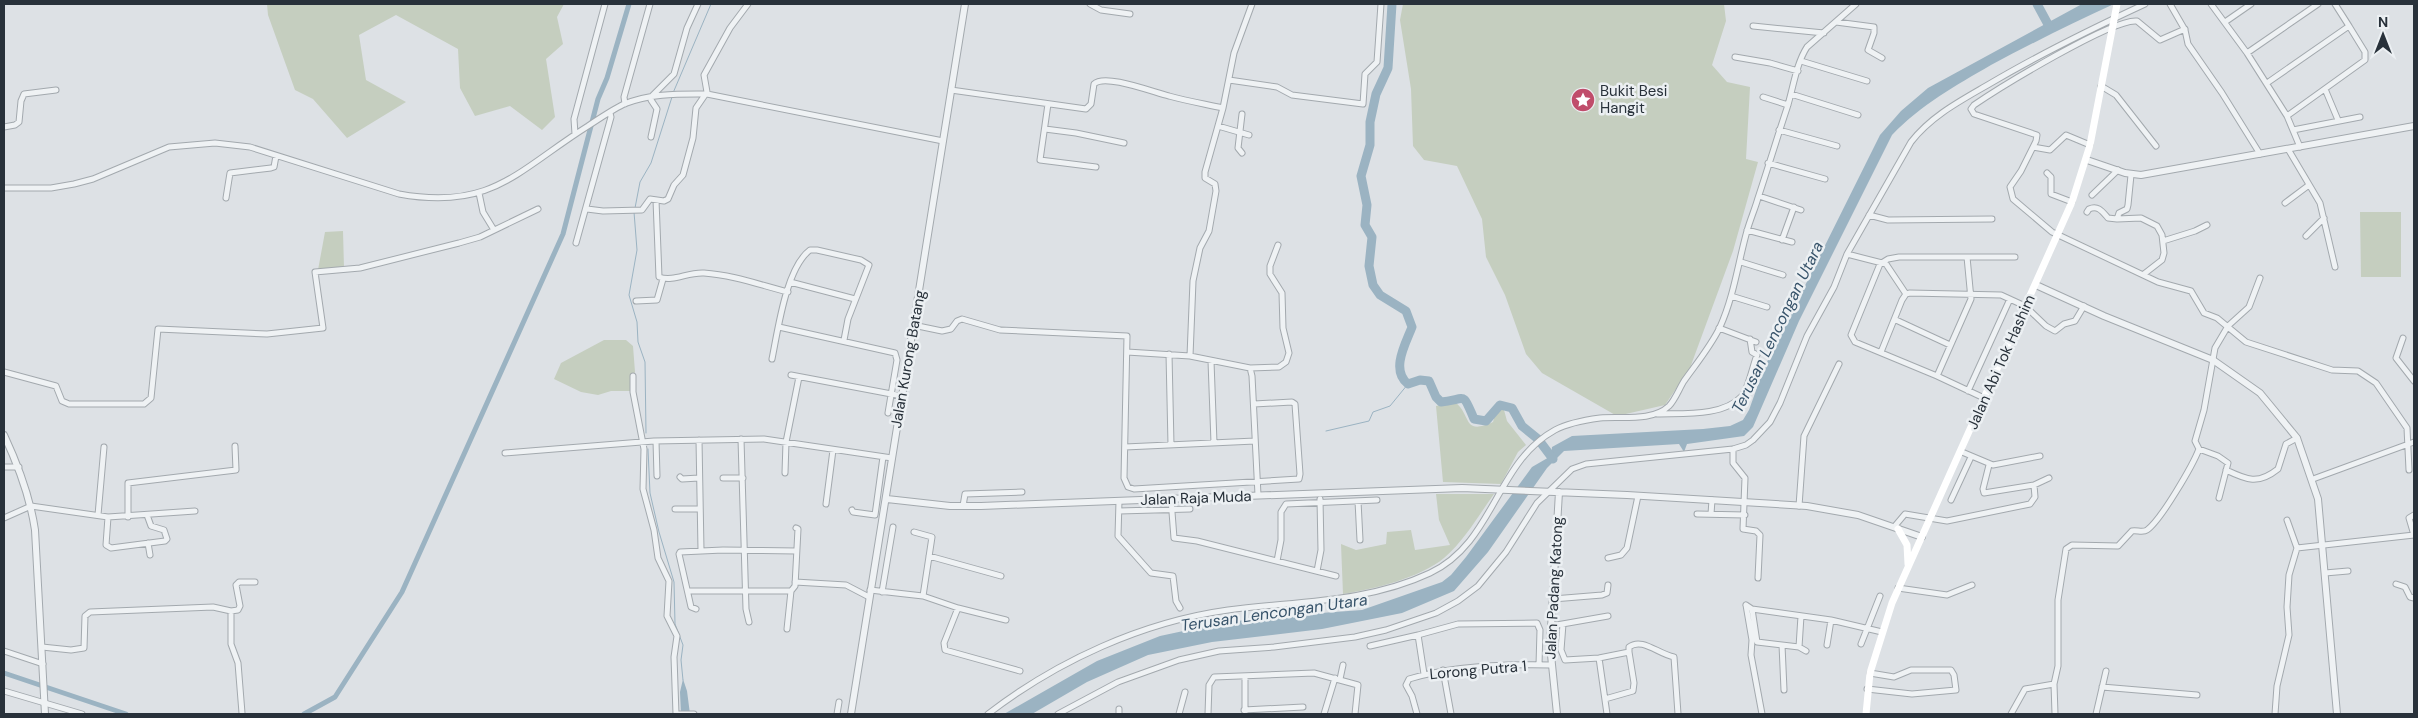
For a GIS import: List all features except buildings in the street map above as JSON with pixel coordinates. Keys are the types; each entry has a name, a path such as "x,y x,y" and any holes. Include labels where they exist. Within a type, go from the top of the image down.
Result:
{"main road":[{"name":"Jalan Abi Tok Hashim","path":"1866,714 1870,673 1898,588 1962,452 2025,306 2059,235 2087,160 2116,10"},
{"path":"1896,528 1907,545 1908,567"}],"street":[{"path":"575,134 574,119 605,4"},
{"path":"625,104 624,97 650,4"},
{"path":"651,137 657,109 651,100 652,96 674,74 687,28 698,4"},
{"path":"587,209 609,211 639,210 643,209 650,199 668,199 674,185 681,180 690,150 696,108 708,91 704,83 704,75 730,28 748,4"},
{"name":"Jalan Kurong Batang","path":"850,714 887,499 965,4"},
{"path":"1090,4 1101,10 1130,14"},
{"path":"1190,356 1194,274 1200,248 1209,231 1216,191 1215,184 1205,178 1205,172 1223,108 1234,53 1252,4"},
{"path":"1229,80 1280,87 1292,95 1363,104 1365,74 1377,62 1381,4"},
{"path":"1654,414 1669,406 1719,328 1741,262 1747,230 1807,47 1856,4"},
{"path":"1058,714 1118,682 1179,660 1219,651 1274,647 1368,634 1436,613 1458,601 1478,586 1506,552 1538,503 1552,492 1568,473 1580,466 1746,445 1770,422 1780,404 1807,336 1834,287 1847,254 1911,142 1927,124 1946,109 2116,10 2145,4"},
{"path":"2170,4 2185,29 2188,44 2222,93 2260,154"},
{"path":"2211,4 2247,52 2267,83 2287,116 2300,147"},
{"path":"2225,22 2251,4"},
{"path":"2247,52 2318,4"},
{"path":"2287,116 2366,58 2365,52 2335,4"},
{"path":"2185,29 2160,40 2137,21 2113,26 2078,43 2012,80 1972,108 1974,114 2036,134 2038,139 2010,187 2011,196 2029,215 2059,235 2169,287 2191,291 2204,312 2228,326 2238,337 2252,345 2332,370 2358,371 2365,375 2380,388 2407,428 2409,470"},
{"path":"1836,22 1874,27 1874,33 1868,50 1882,58"},
{"path":"1753,26 1824,33"},
{"path":"2267,83 2349,26"},
{"path":"1735,57 1770,63 1798,71"},
{"path":"1801,61 1867,81"},
{"path":"951,90 1086,108 1092,104 1095,82 1102,81 1127,84 1223,108"},
{"path":"2102,86 2116,95 2156,146"},
{"path":"2325,89 2338,120"},
{"path":"4,127 15,125 19,122 21,101 24,94 56,90"},
{"path":"4,188 51,188 74,184 93,179 160,150 184,144 231,144 410,196 446,198 478,193 518,175 575,134 625,104 652,96 681,94 707,94 943,140"},
{"path":"1792,94 1858,115"},
{"path":"1763,97 1788,105"},
{"path":"1048,104 1040,160 1096,167"},
{"path":"576,242 587,209 611,117 609,113"},
{"path":"1242,114 1238,148 1242,153"},
{"path":"2293,130 2360,117"},
{"path":"1218,126 1249,135"},
{"path":"2087,160 2132,175 2163,172 2414,126"},
{"path":"1045,130 1076,133 1124,142"},
{"path":"1780,130 1837,146"},
{"path":"2033,147 2050,150 2066,135 2090,145"},
{"path":"2288,149 2319,199 2335,267"},
{"path":"226,198 230,173 272,168 276,156"},
{"path":"1768,163 1825,179"},
{"path":"2092,195 2118,170"},
{"path":"2047,173 2051,177 2052,194 2072,202"},
{"path":"2117,219 2119,213 2127,209 2132,175"},
{"path":"2285,203 2309,185"},
{"path":"478,193 483,212 494,230"},
{"path":"1759,196 1801,210"},
{"path":"656,200 659,277 663,279 689,274 706,274 731,277 788,292"},
{"path":"1782,240 1794,207"},
{"path":"2087,212 2088,209 2101,209 2108,218 2141,218 2157,226 2163,241 2162,260 2144,274"},
{"path":"4,372 56,386 62,400 69,404 144,404 151,398 158,329 267,334 323,328 315,272 360,268 459,243 538,210"},
{"path":"1869,215 1888,220 1992,219"},
{"path":"2306,236 2324,218"},
{"path":"2163,241 2199,230 2207,225"},
{"path":"1747,230 1792,242"},
{"path":"1127,352 1190,356 1250,368 1279,367 1286,362 1289,352 1283,328 1282,293 1270,274 1270,266 1278,245"},
{"path":"772,359 790,282 799,262 810,250 861,260 870,266 855,299 844,340"},
{"path":"1847,254 1886,264 1906,294"},
{"path":"1882,262 1899,257 2015,257"},
{"path":"1937,376 1971,298 1967,257"},
{"path":"1741,262 1783,276"},
{"path":"1882,262 1851,336 1855,342 1984,398"},
{"path":"2219,498 2228,464 2226,460 2199,449 2195,441 2204,410 2217,344 2225,334 2228,326 2246,310 2260,278"},
{"path":"636,301 657,300 663,279"},
{"path":"790,282 855,299"},
{"path":"2036,285 2213,360 2260,392 2297,438 2313,479 2318,499 2337,714"},
{"path":"1906,294 1997,294 2025,306 2046,326 2055,331 2064,324 2075,321 2084,306"},
{"path":"1881,352 1906,294"},
{"path":"1731,296 1766,307"},
{"path":"1968,391 2010,299"},
{"path":"914,326 942,332 951,329 957,320 962,319 1000,330 1123,334 1128,338 1124,478 1125,483 1131,488 1297,480 1300,474 1295,404 1292,402 1254,404"},
{"path":"1896,320 1950,344"},
{"path":"779,327 891,351 897,355 888,413"},
{"path":"1719,328 1756,342"},
{"path":"2404,338 2396,358 2414,381"},
{"path":"988,714 1007,699 1070,662 1100,647 1160,625 1228,610 1364,595 1427,574 1450,561 1475,534 1529,448 1558,428 1578,422 1654,414 1692,413 1723,408 1743,395 1756,356 1752,352 1750,339"},
{"path":"1169,354 1171,445"},
{"path":"1211,360 1214,443"},
{"path":"1798,506 1804,436 1839,364"},
{"path":"1250,368 1254,404 1258,495"},
{"path":"791,375 902,396"},
{"path":"633,376 633,392 645,461 643,488 654,530 658,558 669,581 667,616 677,636 674,657 677,714 692,713"},
{"path":"785,473 786,442 799,376"},
{"path":"4,435 18,467 31,506 38,560 45,714"},
{"path":"2226,470 2246,479 2254,480 2270,474 2280,466 2286,444 2297,438"},
{"path":"505,453 656,441 741,439 786,442 892,458"},
{"path":"741,439 745,591 749,622"},
{"path":"699,440 701,550"},
{"path":"656,441 658,476"},
{"path":"1125,446 1256,441"},
{"path":"2313,479 2414,442"},
{"path":"128,517 128,484 236,470 235,446"},
{"path":"98,515 104,447"},
{"path":"1733,448 1733,463 1743,473 1745,478 1743,529 1756,531 1760,535 1758,578"},
{"path":"2055,714 2054,684 2058,666 2058,593 2067,547 2072,545 2116,547 2132,531 2144,531 2149,528 2184,480 2199,449"},
{"path":"826,504 834,450"},
{"path":"1962,452 1989,465 2040,456"},
{"path":"852,510 854,512 875,515 883,457"},
{"path":"1951,500 1971,457"},
{"path":"1989,465 1983,489 1984,493 2034,486 2049,478"},
{"path":"4,467 18,467"},
{"path":"680,477 682,479 699,478"},
{"path":"722,478 742,478"},
{"path":"1896,528 1905,514 1952,521 2030,504 2035,497 2034,486"},
{"name":"Jalan Raja Muda","path":"887,499 963,506 1422,489 1505,489 1745,502 1836,510 1922,537"},
{"path":"963,506 965,494 1022,492"},
{"name":"Jalan Padang Katong","path":"1557,714 1550,665 1559,492"},
{"path":"1317,571 1321,550 1320,493"},
{"path":"1608,558 1621,555 1627,548 1638,496"},
{"path":"1171,499 1174,538 1197,541 1336,576"},
{"path":"1277,562 1281,540 1282,508 1289,504 1377,500"},
{"path":"1711,514 1712,500"},
{"path":"1119,501 1118,536 1151,573 1173,576 1176,601 1180,608"},
{"path":"1358,501 1360,540"},
{"path":"4,518 31,506 108,517 195,511"},
{"path":"675,508 700,509"},
{"path":"1119,511 1190,509"},
{"path":"1697,514 1745,514"},
{"path":"108,517 106,544 108,548 165,541 167,538 164,530 151,526 147,515"},
{"path":"2297,548 2414,535 2409,518 2414,515"},
{"path":"2275,714 2277,686 2289,635 2289,576 2297,548 2286,520"},
{"path":"882,592 893,527"},
{"path":"787,629 791,591 795,582 798,530 796,528"},
{"path":"914,532 932,537 923,596"},
{"path":"148,543 150,555"},
{"path":"696,610 691,608 679,554 683,551 796,551"},
{"path":"929,556 1001,576"},
{"path":"2325,573 2348,571"},
{"path":"42,647 71,650 84,648 86,643 85,616 90,612 213,607 231,611 238,610 240,606 236,591 237,583 255,582"},
{"path":"795,582 846,585 869,597"},
{"path":"2396,584 2405,587 2410,597 2414,598"},
{"path":"1553,599 1602,595 1606,593 1608,585"},
{"path":"1898,588 1947,594 1972,585"},
{"path":"870,590 923,596 958,608 1006,620"},
{"path":"688,591 791,591"},
{"path":"1861,644 1880,596"},
{"path":"1762,714 1751,655 1752,640 1746,605 1752,609 1831,620 1868,627 1882,632"},
{"path":"958,608 944,643 945,650 1020,672"},
{"path":"1752,609 1757,642 1799,647 1806,651"},
{"path":"231,611 231,644 238,663 242,713"},
{"path":"1551,626 1608,616"},
{"path":"1799,647 1801,616"},
{"path":"1827,645 1831,620"},
{"path":"1370,646 1458,624 1537,624 1539,627 1539,665"},
{"path":"1563,624 1563,658 1567,660 1599,658 1629,652"},
{"path":"1418,635 1424,674"},
{"path":"1605,699 1633,691 1634,683 1629,647 1632,644 1641,644 1649,646 1662,655 1674,657 1678,714"},
{"path":"1782,645 1784,690"},
{"path":"4,651 43,664"},
{"path":"1599,658 1607,714"},
{"path":"1324,714 1343,665"},
{"name":"Lorong Putra 1","path":"1417,714 1412,696 1406,685 1407,681 1424,674 1443,670 1550,665"},
{"path":"1443,670 1451,714"},
{"path":"1867,689 1912,694 1953,692 1956,688 1954,675 1951,670 1911,670 1894,676 1870,673"},
{"path":"2096,714 2106,671"},
{"path":"1208,714 1210,685 1214,677 1314,673 1356,683 1359,686 1355,714"},
{"path":"1245,676 1245,712 1303,707"},
{"path":"2013,714 2027,688 2054,684"},
{"path":"2102,687 2197,695"},
{"path":"4,691 45,700 82,714"},
{"path":"1179,714 1185,692"},
{"path":"839,702 839,714"}],"green space":[{"path":"267,4 564,4 557,17 563,44 546,59 555,117 542,130 510,106 475,116 460,88 458,49 396,15 359,35 366,80 406,102 347,138 313,99 295,90 268,15"},
{"path":"1403,4 1724,4 1726,21 1712,65 1727,82 1750,87 1746,159 1758,162 1733,251 1690,368 1665,405 1617,416 1542,373 1526,354 1505,295 1486,257 1482,219 1457,166 1424,160 1413,146 1411,89 1400,20"},
{"path":"2360,212 2401,212 2401,277 2361,277"},
{"path":"343,231 344,268 318,270 325,232"},
{"path":"604,340 626,340 633,346 635,372 632,379 632,391 611,391 598,395 581,392 554,379 561,363"},
{"path":"1455,402 1469,422 1476,427 1493,422 1497,408 1504,410 1507,421 1526,445 1518,452 1501,484 1443,482 1436,406"},
{"path":"1436,494 1494,494 1458,544 1434,565 1396,582 1343,594 1341,544 1356,550 1386,544 1387,532 1411,530 1415,550 1450,545 1439,520"}],"water":[{"path":"2082,4 2114,4 2022,49 1965,80 1915,114 1892,135 1799,321 1753,427 1744,436 1687,444 1684,452 1679,444 1564,451 1547,468 1488,552 1454,591 1402,613 1322,629 1212,642 1148,655 1087,682 1032,714 1004,714 1097,661 1160,636 1216,624 1266,617 1362,610 1442,582 1451,575 1466,557 1532,467 1551,456 1552,447 1572,436 1703,429 1730,426 1743,420 1749,410 1764,368 1880,135 1901,111 1928,88"},
{"path":"683,679 687,691 690,714 681,714 680,692"}],"waterway":[{"path":"304,714 335,697 402,592 563,234 598,99 607,78 629,4"},
{"path":"673,93 711,4"},
{"path":"1392,4 1388,68 1376,94 1370,122 1370,145 1361,176 1367,205 1365,225 1372,237 1369,266 1373,285 1380,295 1406,311 1412,327 1403,348 1400,371 1408,384 1420,380 1429,381 1436,397 1441,402 1463,399 1468,404 1474,419 1486,421 1500,405 1512,408 1522,426 1538,439 1553,459"},
{"path":"2037,4 2050,28"},
{"path":"635,208 640,182 651,163 672,97"},
{"path":"634,212 637,250 629,295 637,322 638,342 645,362 646,433"},
{"path":"1326,431 1369,421 1373,412 1390,406 1408,384"},
{"path":"648,449 650,493 674,582 675,624 683,645 681,660 683,680"},
{"path":"4,673 126,714"}],"place":[{"name":"Bukit Besi Hangit","path":"1583,100"}],"water label":[{"name":"Terusan Lencongan Utara","path":"1777,327"},
{"name":"Terusan Lencongan Utara","path":"1274,612"}]}
